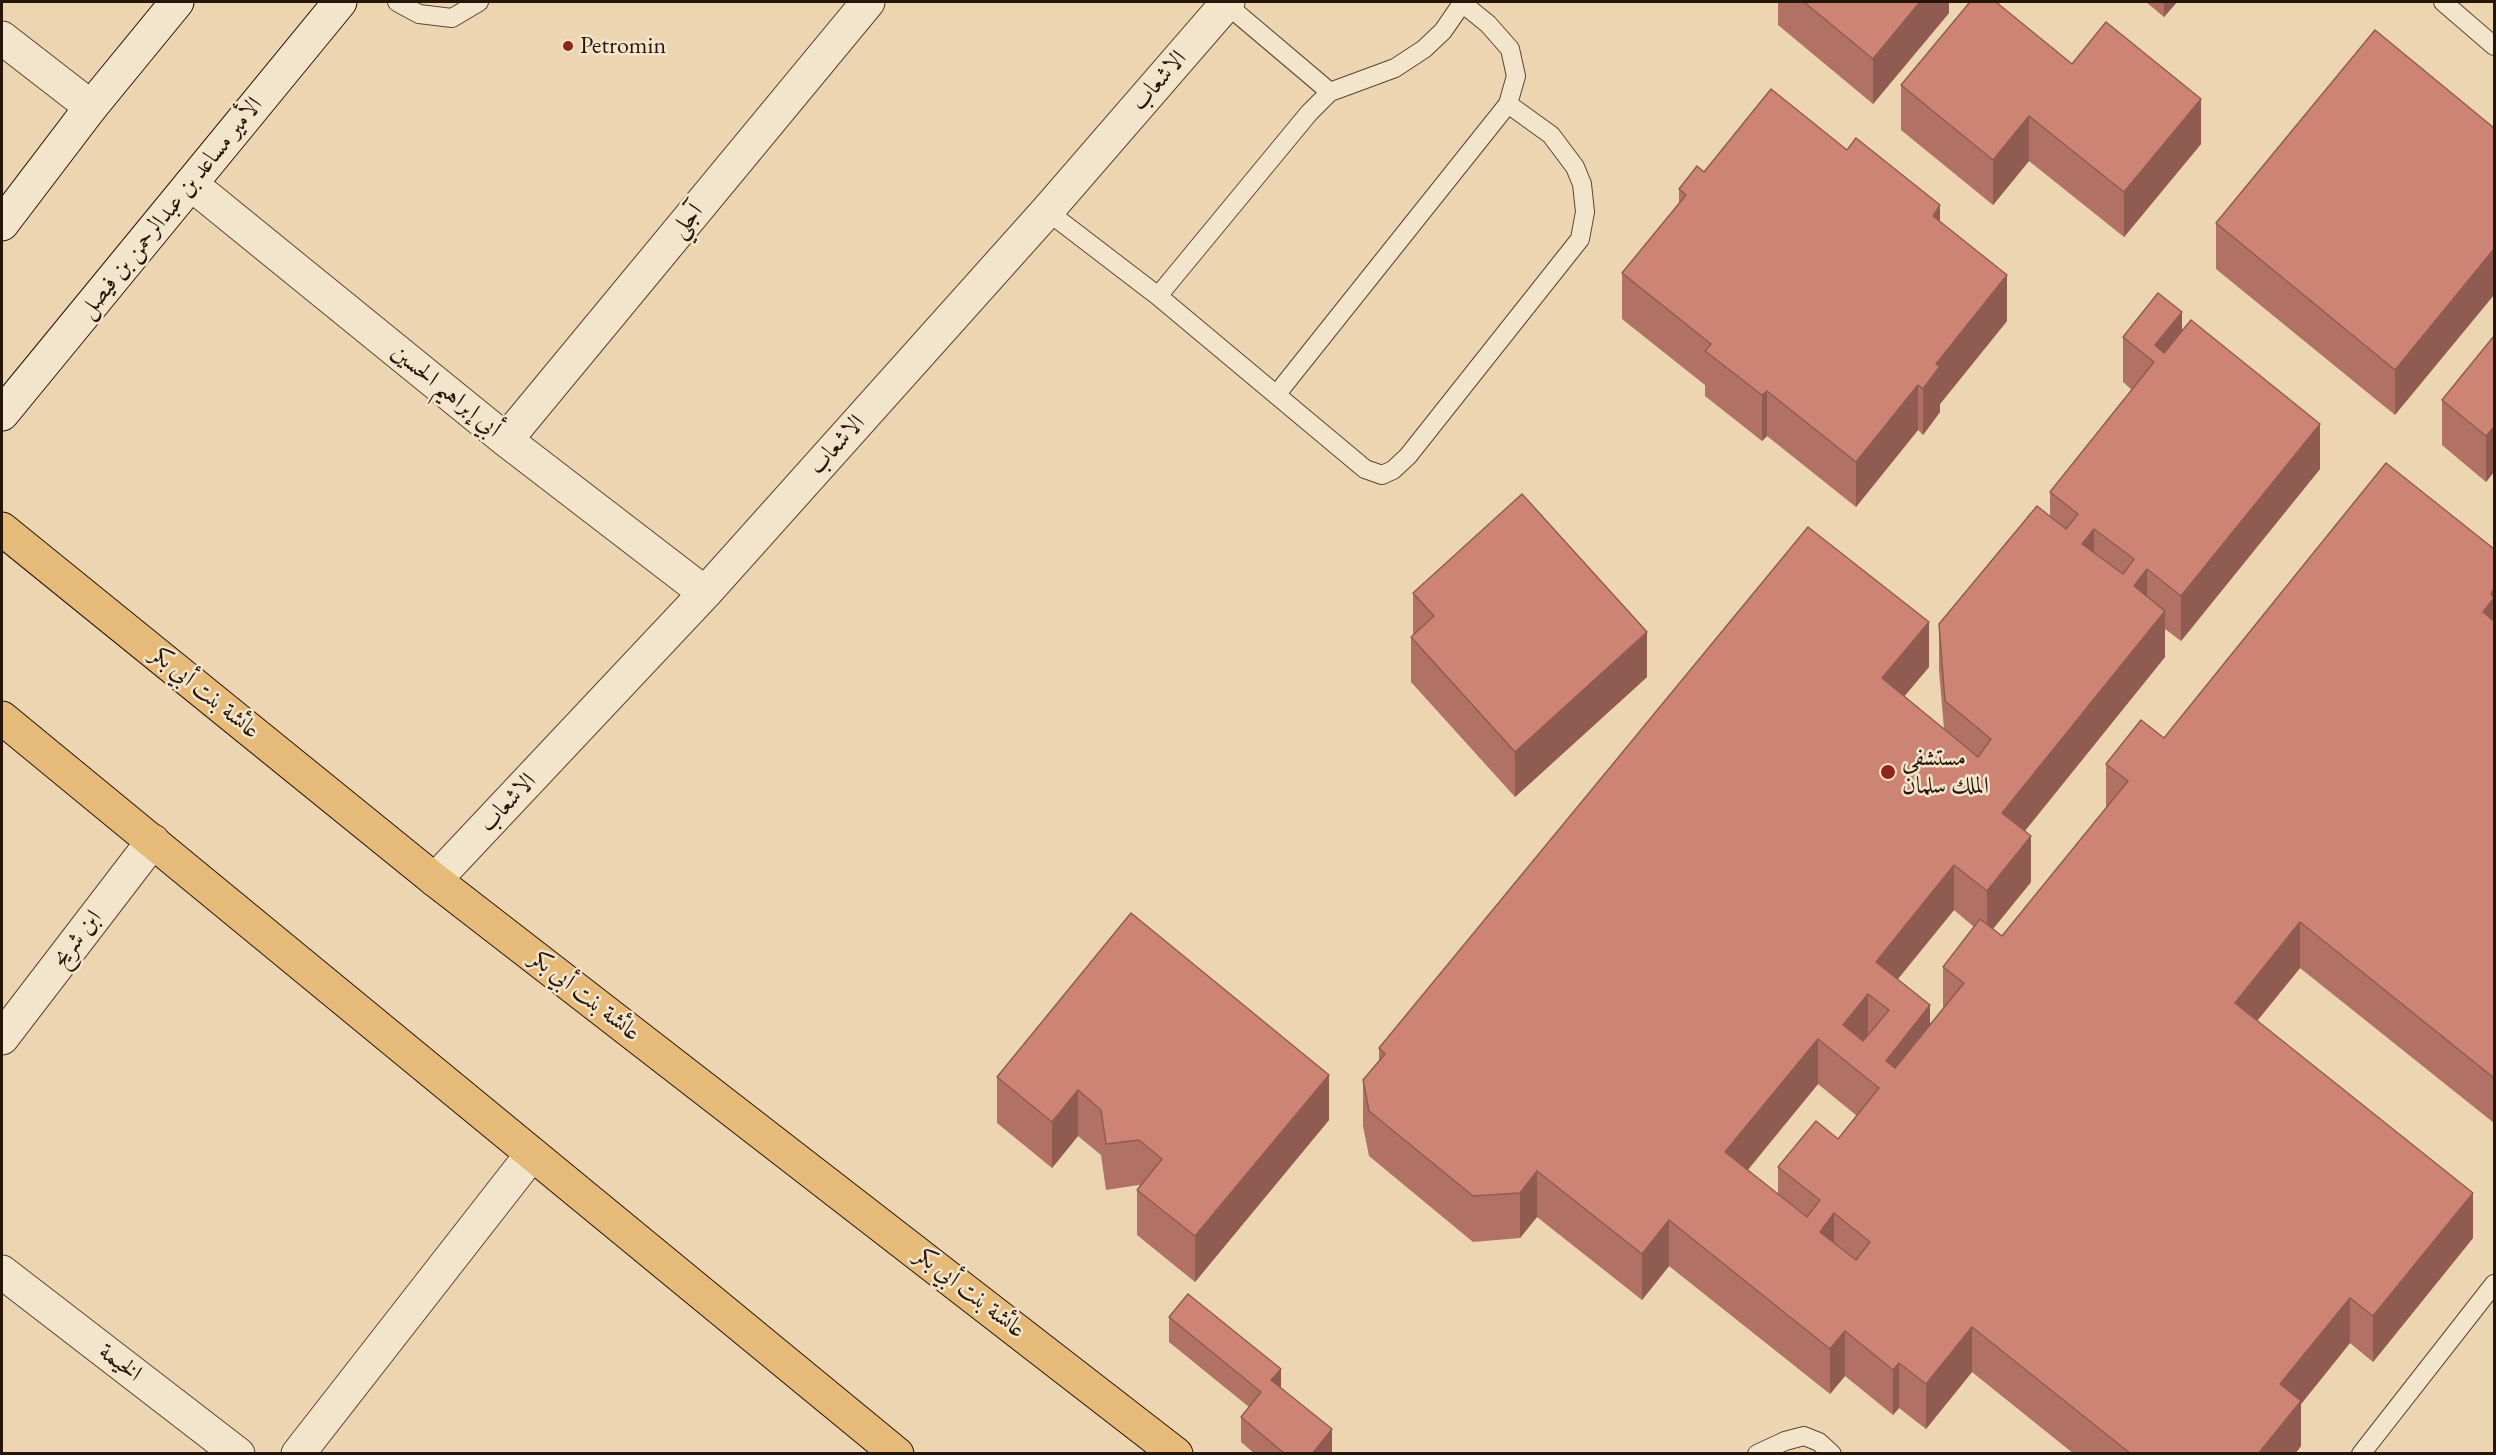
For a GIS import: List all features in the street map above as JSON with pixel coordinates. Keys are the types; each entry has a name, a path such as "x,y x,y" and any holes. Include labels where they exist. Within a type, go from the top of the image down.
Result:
{"main road":[{"name":"عائشة بنت أبي بكر","path":"2,529 435,880 1176,1454"},
{"path":"2,718 897,1454"}],"street":[{"path":"2,224 91,107 177,2"},
{"name":"الأمير مساعد بن عبدالرحمن بن فيصل","path":"2,414 340,2"},
{"name":"آجلي","path":"506,440 868,2"},
{"name":"الاشعاب","path":"435,880 705,593 1047,211 1227,3"},
{"path":"2,38 91,107"},
{"name":"أبي إبراهيم الحسين","path":"191,184 506,440 705,593"},
{"name":"ابن شريح","path":"2,1038 153,841"},
{"path":"298,1454 532,1154"},
{"name":"الخيمة","path":"2,1272 238,1454"}],"lane":[{"path":"397,2 419,14 452,18 479,2"},
{"path":"1158,296 1309,113 1330,92 1395,68 1424,49 1443,31 1462,2 1488,24 1510,49 1516,76 1508,104 1276,395"},
{"path":"2443,2 2494,46"},
{"path":"1227,3 1330,92"},
{"path":"1047,211 1158,296 1365,470 1382,475 1393,470 1422,438 1580,239 1585,212 1582,184 1575,167 1551,135 1508,104"},
{"path":"2361,1454 2494,1284"},
{"path":"1757,1454 1785,1441 1803,1436 1819,1442 1833,1454"}],"building":[{"path":"1804,2 1920,2 1873,59"},
{"path":"1970,2 1996,2 2072,64 2106,22 2201,99 2124,192 2029,116 1993,160 1901,85"},
{"path":"2375,30 2494,128 2494,249 2395,370 2216,223"},
{"path":"1771,89 1847,150 1856,138 1940,205 1933,216 2007,275 1936,364 1940,366 1923,389 1918,385 1856,462 1767,391 1762,395 1705,351 1711,344 1622,273 1686,195 1679,189 1697,166 1704,172"},
{"path":"2158,293 2182,312 2155,345 2164,353 2191,320 2320,424 2181,596 2147,569 2134,586 2165,611 2002,813 2031,836 1987,891 1954,865 1876,962 1930,1005 1886,1061 1895,1068 1964,983 1943,967 1980,919 2002,936 2128,781 2106,764 2141,720 2164,738 2386,463 2494,549 2494,589 2491,594 2494,598 2483,612 2494,621 2494,1078 2300,922 2235,1003 2473,1193 2373,1316 2350,1298 2280,1384 2301,1401 2258,1454 2131,1454 1972,1327 1926,1384 1899,1363 1893,1370 1845,1331 1830,1349 1669,1220 1642,1254 1537,1171 1520,1193 1473,1196 1369,1111 1363,1080 1385,1054 1379,1048 1808,527 1929,622 1882,678 1978,757 1991,739 1945,701 1939,624 2037,506 2066,529 2078,514 2050,492 2154,362 2123,337","holes":["2094,529 2134,559 2123,574 2082,544","1868,994 1889,1010 1863,1041 1843,1025","1818,1039 1879,1088 1838,1139 1816,1121 1778,1167 1820,1200 1807,1217 1725,1152","1834,1213 1870,1242 1856,1260 1820,1232"]},
{"path":"2494,336 2494,427 2486,436 2442,400"},
{"path":"1522,494 1647,632 1515,752 1411,637 1434,616 1413,593"},
{"path":"1131,913 1329,1075 1195,1236 1137,1190 1162,1159 1139,1140 1106,1144 1101,1110 1078,1090 1052,1122 997,1077"},
{"path":"1188,1294 1281,1369 1271,1380 1332,1429 1312,1454 1285,1454 1241,1417 1261,1392 1169,1317"}],"place":[{"name":"Petromin","path":"568,46"},
{"name":"مستشفى الملك سلمان","path":"1888,772"}]}
